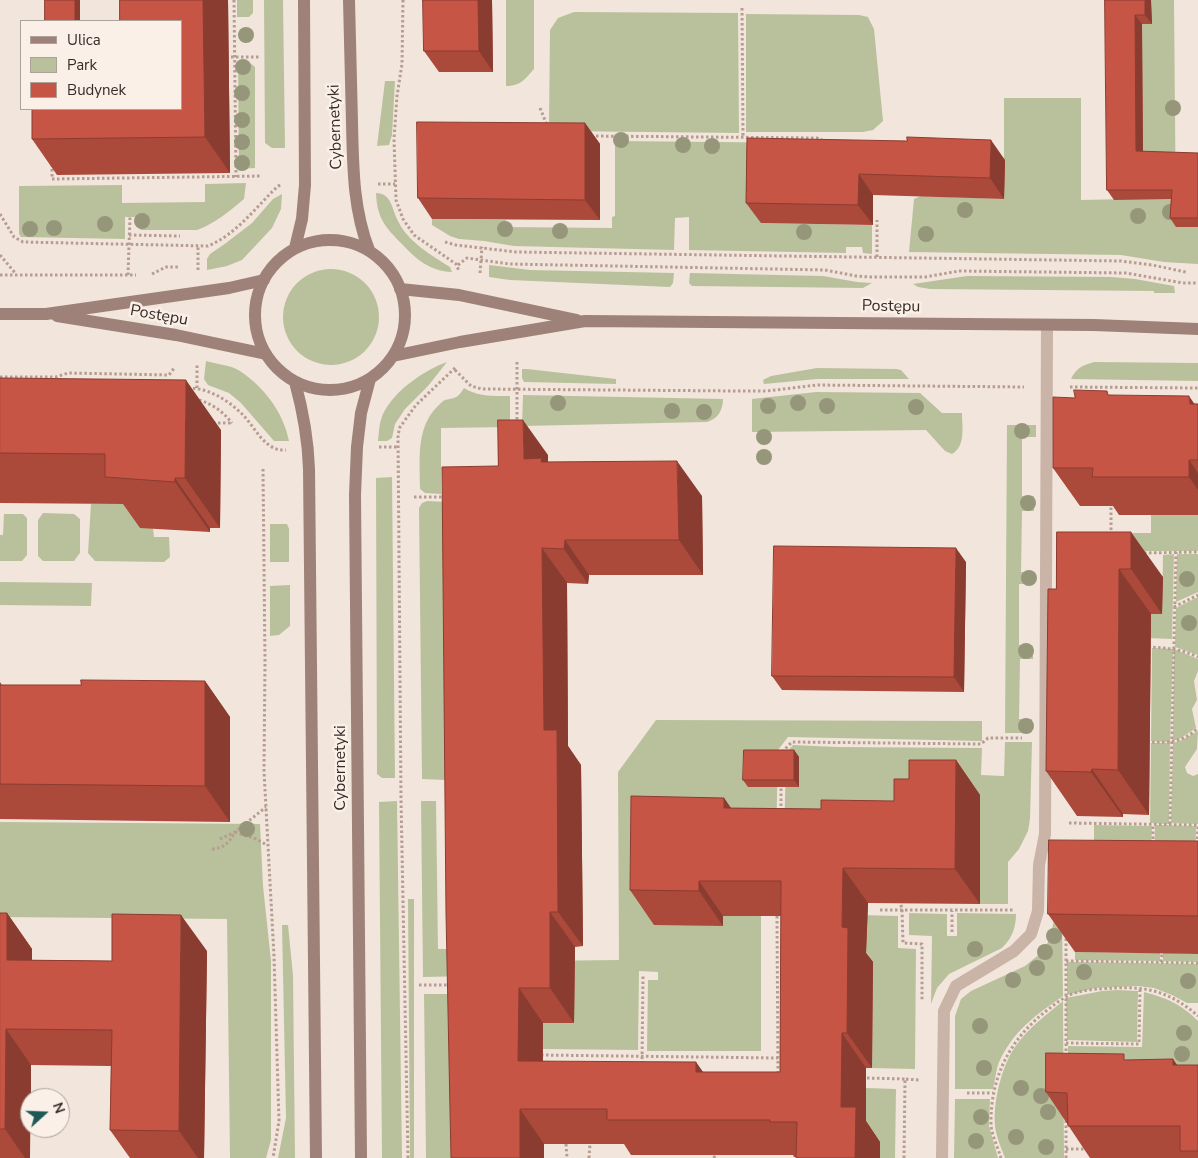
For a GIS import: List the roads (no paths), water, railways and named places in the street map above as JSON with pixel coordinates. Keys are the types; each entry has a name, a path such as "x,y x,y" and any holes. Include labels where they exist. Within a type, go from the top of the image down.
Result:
{"street":[{"name":"Cybernetyki","path":"295,248 302,219 306,185 304,0"},
{"name":"Cybernetyki","path":"349,0 354,184 361,232 369,250"},
{"path":"332,240 351,243 369,250 384,262 395,278 403,296 405,315 403,332 398,348 388,363 370,379 346,389 328,390 311,388 295,382 281,372 260,344 255,310 259,291 264,280 280,259 295,248 313,242 332,240"},
{"name":"Postępu","path":"0,314 46,314 229,288 264,280"},
{"name":"Postępu","path":"400,289 473,297 584,321"},
{"name":"Postępu","path":"46,314 176,335 266,354"},
{"name":"Postępu","path":"393,356 460,342 584,321 1047,325 1198,329"},
{"path":"942,1158 944,1011 956,986 1014,951 1030,934 1038,911 1039,865 1045,834 1047,325"},
{"name":"Cybernetyki","path":"361,1158 355,495 357,447 361,413 370,379"},
{"name":"Cybernetyki","path":"295,382 309,449 316,1158"}]}
